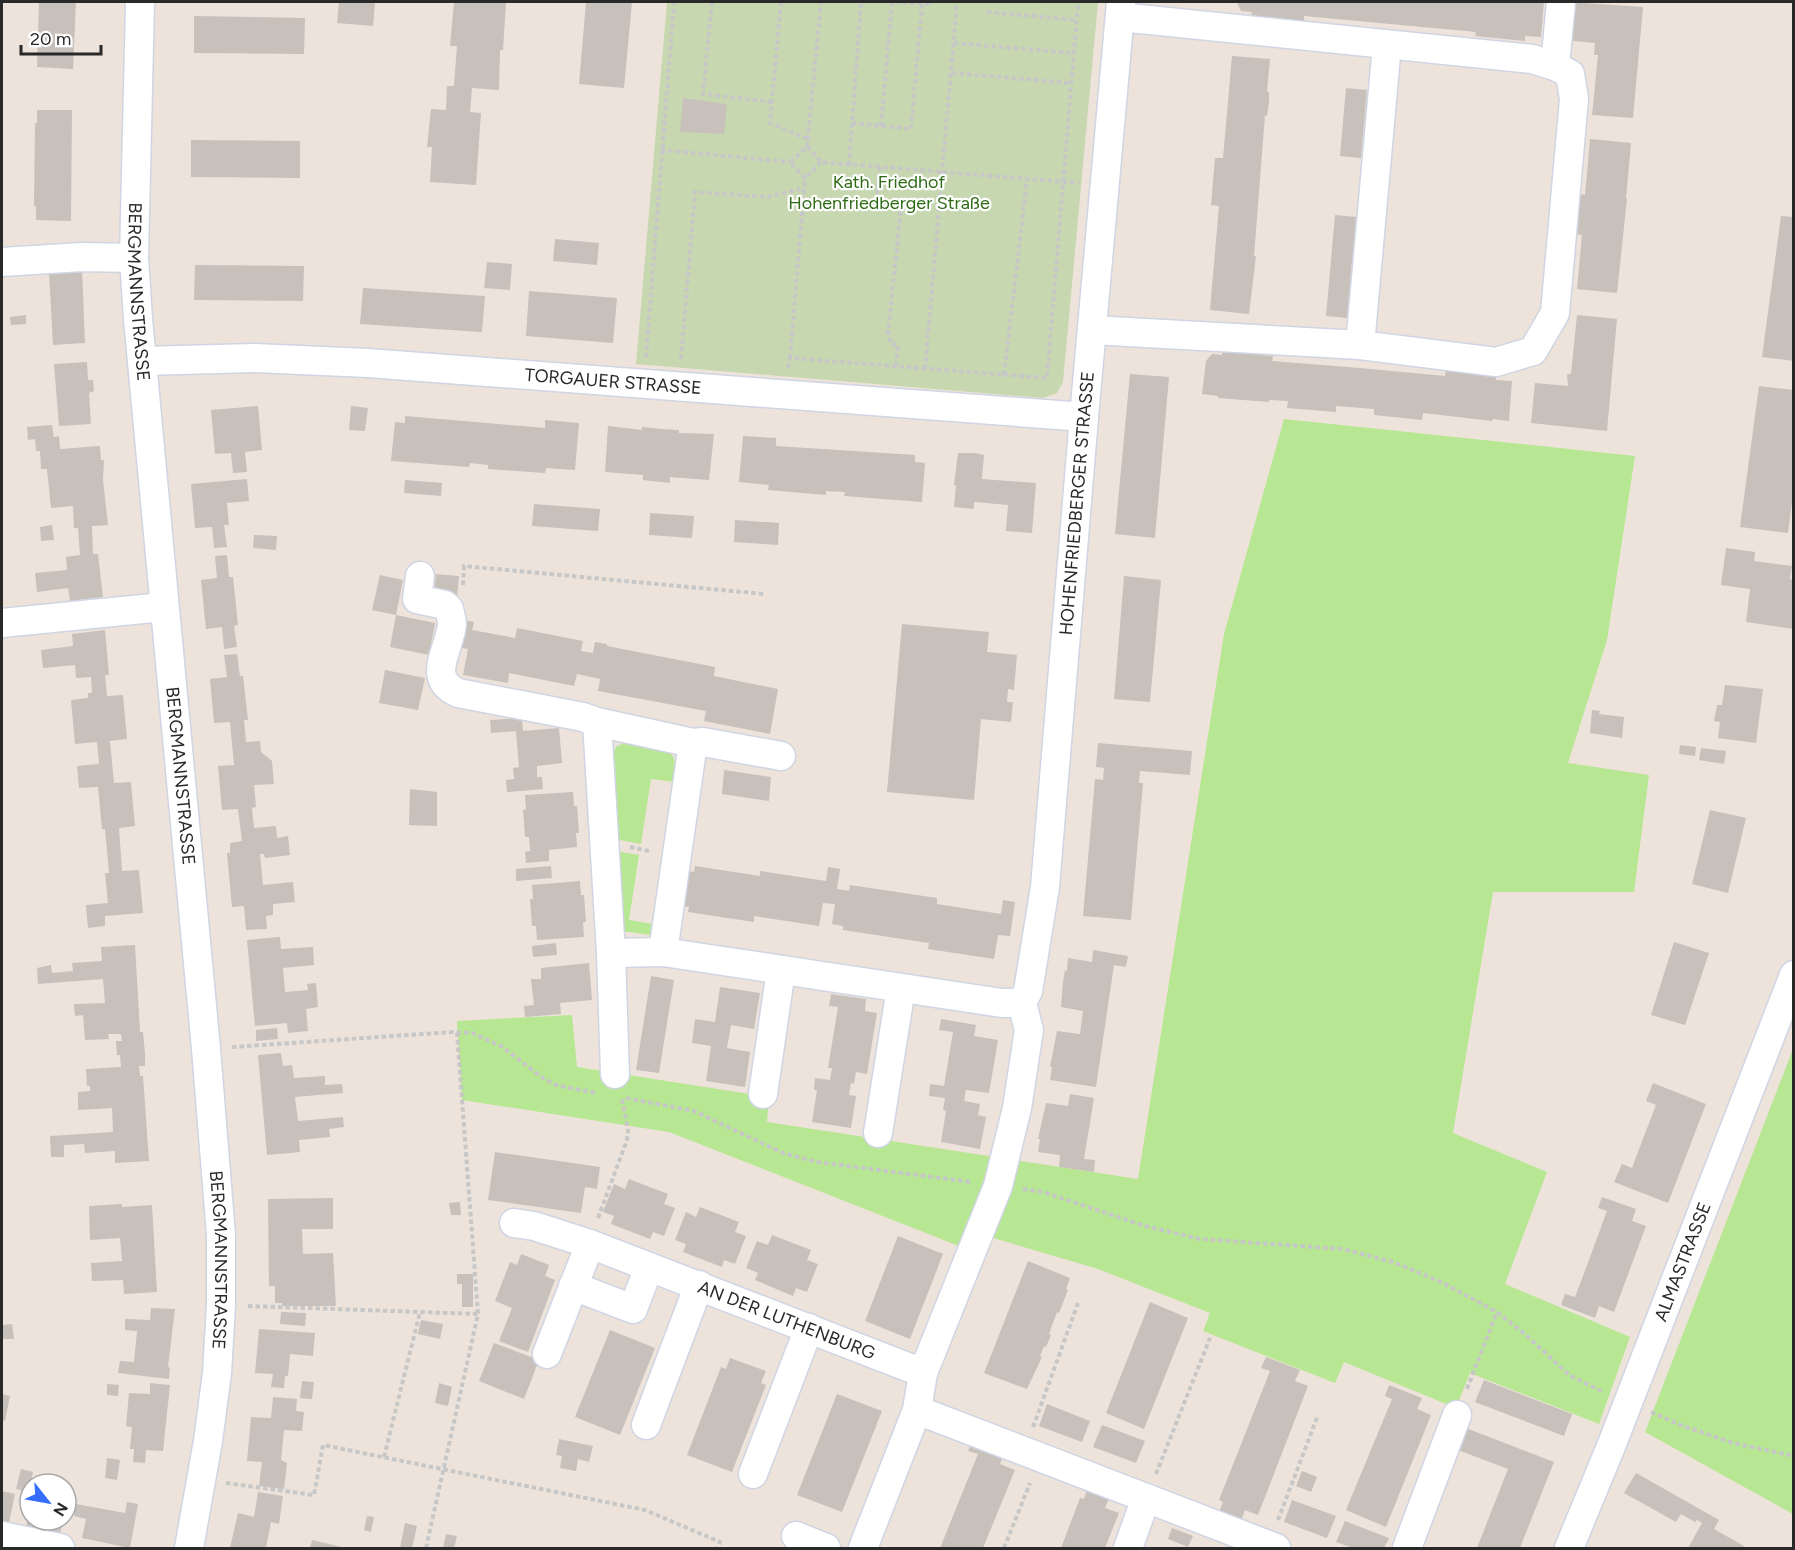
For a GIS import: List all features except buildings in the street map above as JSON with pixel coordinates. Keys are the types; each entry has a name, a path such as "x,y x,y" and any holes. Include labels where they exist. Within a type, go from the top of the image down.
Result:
{"street":[{"name":"BERGMANNSTRASSE","path":"140,2 134,258 163,607 206,1049 221,1235 221,1305 217,1373 189,1548"},
{"path":"1555,66 1561,2"},
{"path":"1092,330 1360,345 1496,362 1533,351 1555,313 1574,99 1570,74 1555,66 1532,59 1387,45 1219,14 1120,9"},
{"name":"HOHENFRIEDBERGER STRASSE","path":"998,1186 1017,1108 1029,1030 1022,1004 1028,991 1045,887 1120,9"},
{"path":"1360,345 1387,45"},
{"path":"2,262 82,257 134,258"},
{"name":"TORGAUER STRASSE","path":"142,361 255,358 368,363 1084,417"},
{"path":"420,576 417,599 445,605 449,609 452,624 440,674 444,685 458,693 583,717 693,743 703,742 780,756"},
{"path":"2,623 163,607"},
{"path":"597,722 611,953 612,1088"},
{"path":"663,952 693,743"},
{"path":"611,953 663,952 1002,1003 1022,1004"},
{"path":"763,1094 781,970"},
{"name":"ALMASTRASSE","path":"1569,1548 1628,1403 1794,975"},
{"path":"878,1133 901,988"},
{"path":"863,1548 917,1410 922,1373 998,1186"},
{"name":"AN DER LUTHENBURG","path":"514,1223 534,1226 590,1244 922,1373"},
{"path":"547,1354 590,1244"},
{"path":"573,1286 633,1309 649,1267"},
{"path":"646,1425 699,1286"},
{"path":"753,1473 809,1328"},
{"path":"917,1410 1272,1547"},
{"path":"1407,1548 1457,1414"},
{"path":"1128,1548 1146,1498"},
{"path":"2,1536 60,1548"},
{"path":"796,1536 826,1548"}],"path":[{"path":"654,357 645,357 674,2"},
{"path":"712,2 703,94 772,102"},
{"path":"781,2 770,123 808,139"},
{"path":"790,162 807,147 821,2"},
{"path":"849,165 861,2"},
{"path":"881,126 892,2 922,4 932,4 932,2"},
{"path":"925,369 957,2"},
{"path":"790,358 1047,378 1078,2"},
{"path":"852,123 911,129 922,4"},
{"path":"987,12 1076,20"},
{"path":"954,43 1073,53"},
{"path":"951,73 1070,83"},
{"path":"807,147 821,162 1055,182"},
{"path":"661,150 790,162 805,178"},
{"path":"777,367 789,368 805,178 821,162"},
{"path":"880,167 876,205 901,207 888,332 891,344 898,345 896,367"},
{"path":"1004,375 1027,180"},
{"path":"672,359 681,359 695,192 768,197 804,188"},
{"path":"449,609 462,599 464,566 764,594"},
{"path":"605,843 677,855"},
{"path":"426,1548 478,1314 457,1032"},
{"path":"206,1049 457,1032 472,1033 501,1046 543,1078 556,1085 612,1088 694,1111 783,1153 817,1162 1044,1192 1145,1226 1200,1239 1352,1251 1393,1262 1439,1281 1497,1312 1569,1375 1628,1403 1724,1440 1794,1456"},
{"path":"590,1244 627,1140 628,1130"},
{"path":"1004,1548 1078,1303"},
{"path":"221,1305 478,1314"},
{"path":"384,1458 420,1312"},
{"path":"1457,1414 1497,1312"},
{"path":"1146,1498 1210,1338"},
{"path":"1272,1547 1318,1414"},
{"path":"201,1480 314,1494 323,1445 645,1510 720,1542 717,1548"}],"green space":[{"name":"Kath. Friedhof Hohenfriedberger Straße","path":"667,2 1098,2 1063,382 1057,393 1043,398 636,364"},
{"path":"1284,419 1635,456 1607,640 1568,763 1649,775 1634,892 1493,892 1453,1133 1547,1172 1505,1284 1630,1337 1599,1424 1470,1373 1456,1408 1344,1362 1335,1383 1203,1331 1210,1313 1098,1269 990,1237 964,1248 669,1132 462,1100 457,1021 572,1015 577,1067 769,1097 767,1122 1138,1179 1224,634"},
{"path":"629,742 668,750 676,765 675,782 651,779 641,844 614,839 610,757 617,746"},
{"path":"615,851 639,855 629,920 653,924 651,935 621,931"},
{"path":"1793,1049 1793,1514 1645,1432"}]}
